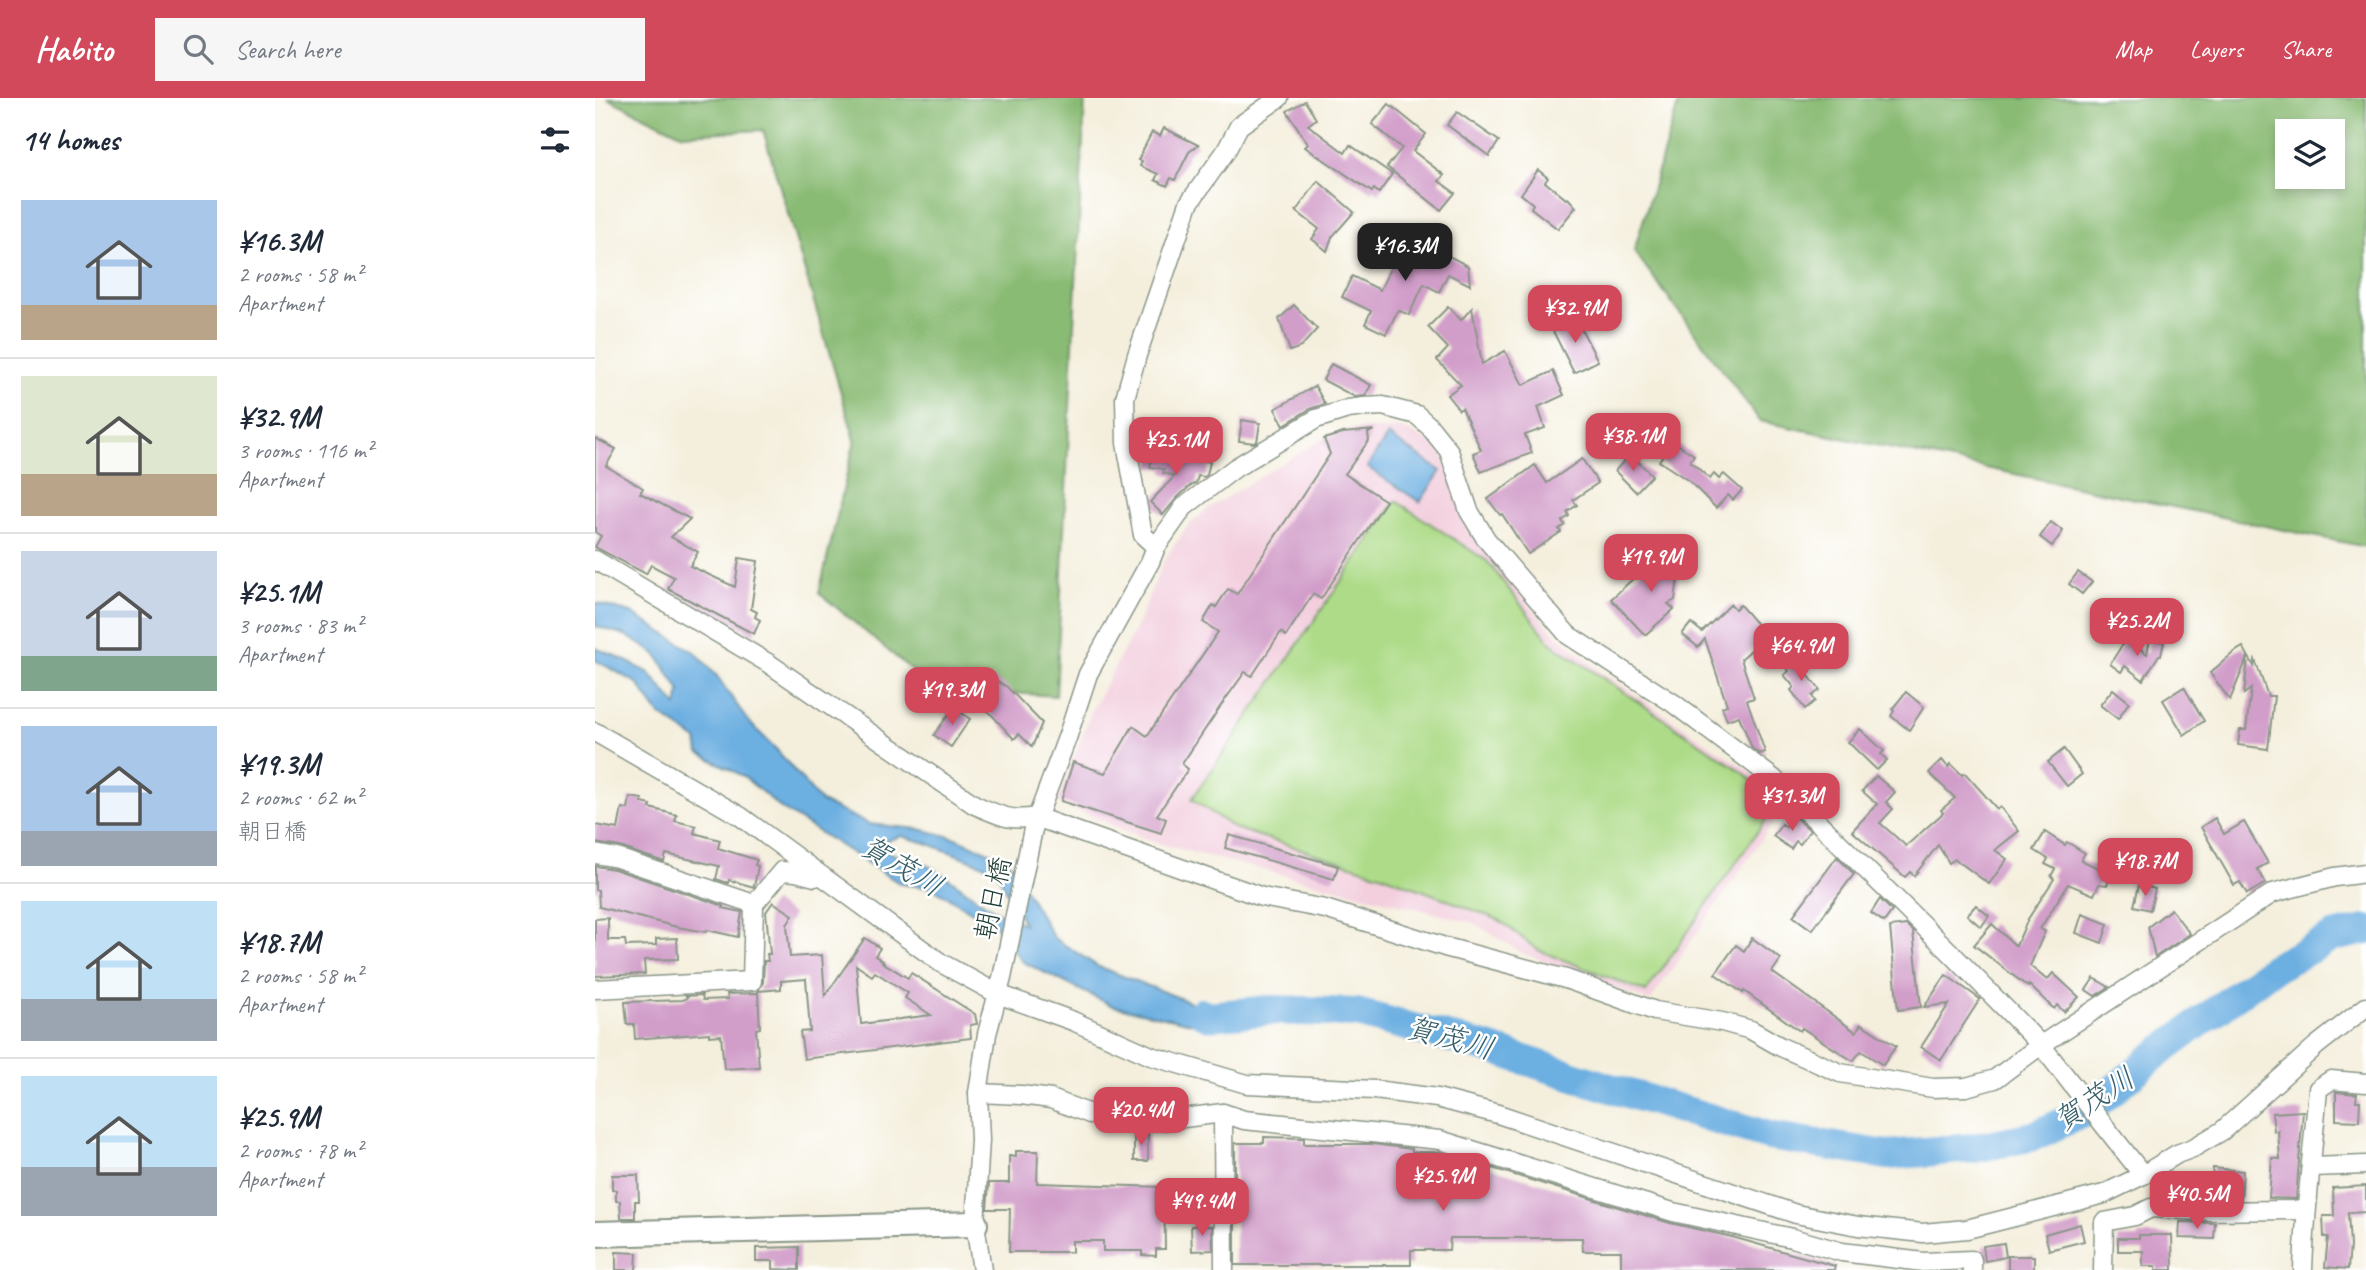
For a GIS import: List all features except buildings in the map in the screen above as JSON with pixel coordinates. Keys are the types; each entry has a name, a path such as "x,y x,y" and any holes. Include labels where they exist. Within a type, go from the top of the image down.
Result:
{"street":[{"path":"1156,547 1143,535 1126,443 1125,398 1189,203 1226,151 1239,126 1279,98"},
{"name":"朝日橋","path":"982,1270 975,1224 980,1140 978,1093 987,1034 1035,823 1088,674 1156,547 1184,507 1235,468 1316,419 1364,407 1383,406 1417,415 1429,426 1449,451 1469,511 1486,539 1568,635 1673,704 1774,779 1953,955 2044,1050 2137,1168"},
{"path":"595,560 768,663 975,805 1262,897 1325,909 1445,947 1566,979 1655,1011 1722,1022 1751,1030 1781,1047 1840,1073 1933,1088 1966,1087 1995,1079 2044,1050 2273,893 2335,877 2366,873"},
{"path":"595,732 740,816 941,963 1000,986 1150,1056 1247,1084 1375,1090 1437,1098 1498,1114 1796,1214 1857,1226 1923,1233 1967,1229 2104,1194 2137,1168 2222,1131 2316,1046 2366,1007"},
{"path":"595,854 617,858 754,905"},
{"path":"595,989 752,981 754,905 782,871 827,880"},
{"path":"2303,1270 2305,1210 2312,1167 2318,1089 2332,1080 2366,1083"},
{"path":"978,1093 1051,1099 1090,1114 1121,1121 1160,1121 1223,1113 1244,1120 1440,1140 1673,1212 1792,1238 1842,1252 1923,1262 1972,1259 1972,1270"},
{"path":"1223,1113 1224,1270"},
{"path":"2312,1167 2366,1165"},
{"path":"2103,1270 2104,1222 2134,1216 2151,1208 2198,1211 2305,1210"},
{"path":"595,1234 975,1224"}],"shaded area":[{"path":"1346,429 1403,429 1435,444 1454,477 1463,521 1550,629 1601,672 1748,770 1787,802 1650,1001 1522,953 1474,923 1156,843 1057,802 1092,710 1138,623 1163,562 1187,527 1209,508 1327,436"}],"green space":[{"path":"607,98 1085,98 1056,696 933,688 819,593 855,440 763,130 681,134"},
{"path":"1680,98 2366,98 2366,547 1760,421 1634,251"},
{"path":"1396,501 1487,561 1551,643 1744,773 1777,804 1646,992 1538,950 1499,920 1383,875 1234,828 1192,799"}],"water":[{"path":"1388,435 1441,471 1420,502 1367,467"},
{"path":"595,603 631,613 696,653 717,676 748,721 821,802 869,824 919,829 956,838 1008,860 1054,938 1099,967 1211,1010 1240,1013 1210,1027 1113,1006 1023,962 994,925 933,888 901,884 782,809 743,776 699,753 697,740 659,714 637,683 595,660 595,648 648,672 677,706 680,691 656,654 625,635 595,626","holes":["901,836 995,869 1024,924 998,912 939,872 895,855 877,844"]}],"waterway":[{"name":"賀茂川","path":"1202,1013 1210,1016 1271,1010 1357,1013 1485,1047 1769,1136 1887,1155 1974,1148 2034,1136 2089,1110 2153,1057 2272,969 2333,937 2366,930"}]}
